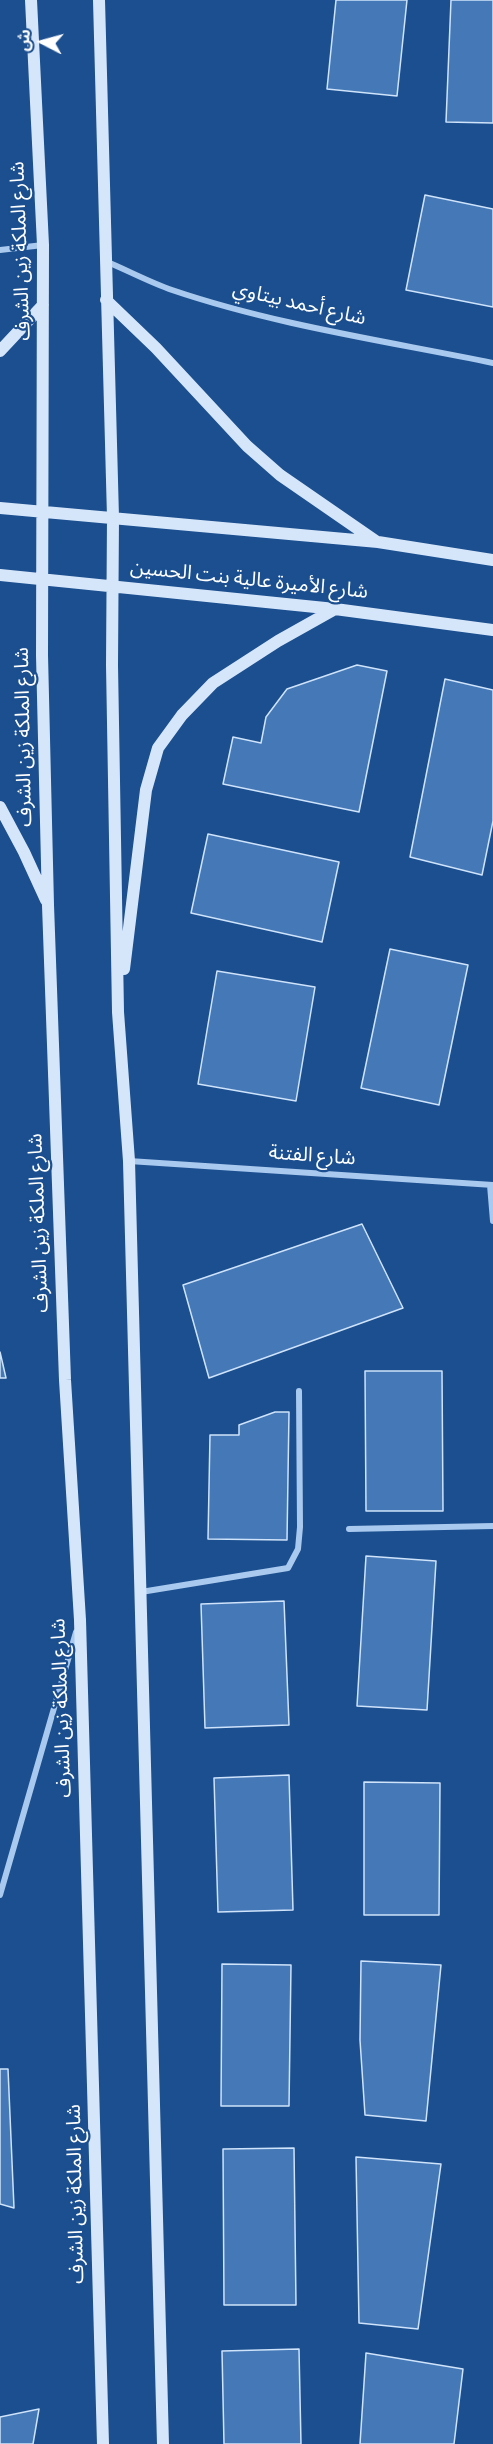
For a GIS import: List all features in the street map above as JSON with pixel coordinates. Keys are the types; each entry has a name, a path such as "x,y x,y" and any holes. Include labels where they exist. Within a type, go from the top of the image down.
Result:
{"main road":[{"name":"شارع الملكة زين الشرف","path":"31,0 43,245 42,579 48,904 65,1380 80,1620 103,2444"},
{"path":"99,0 104,260 113,517 112,665 118,1012 129,1161 163,2444"},
{"path":"106,300 156,348 247,446 280,475 378,542"},
{"path":"0,351 44,305"},
{"path":"0,508 378,542 493,560"},
{"name":"شارع الأميرة عالية بنت الحسين","path":"0,575 335,609 493,630"},
{"path":"118,1012 146,790 158,748 182,715 213,683 278,641 335,609"},
{"path":"0,807 48,904"}],"street":[{"path":"0,250 43,245"},
{"name":"شارع أحمد بيتاوي","path":"104,260 169,289 203,300 289,321 493,363"},
{"name":"شارع الفتنة","path":"129,1161 492,1185"},
{"path":"492,1185 493,1221"},
{"path":"141,1592 288,1568 298,1549 300,1527 299,1391"},
{"path":"349,1529 493,1526"},
{"path":"0,1895 80,1620"}],"building":[{"path":"336,0 407,0 397,96 327,89"},
{"path":"451,0 493,0 493,123 446,122"},
{"path":"425,195 493,209 493,307 406,290"},
{"path":"357,665 387,671 359,812 223,784 233,737 261,743 266,717 287,689"},
{"path":"445,679 493,690 493,821 482,875 410,857"},
{"path":"208,834 339,862 322,942 191,913"},
{"path":"390,949 468,965 439,1105 361,1088"},
{"path":"217,971 315,987 296,1101 198,1084"},
{"path":"362,1224 403,1308 209,1378 183,1285"},
{"path":"0,1352 6,1378 0,1378"},
{"path":"365,1371 442,1371 443,1511 366,1511"},
{"path":"275,1412 289,1412 287,1540 208,1539 210,1435 239,1435 239,1425"},
{"path":"366,1556 436,1561 427,1710 357,1706"},
{"path":"284,1601 289,1725 205,1728 201,1604"},
{"path":"289,1775 293,1910 218,1912 214,1778"},
{"path":"364,1782 440,1783 439,1915 364,1915"},
{"path":"361,1961 441,1965 426,2121 365,2115 360,2040"},
{"path":"222,1964 291,1965 289,2106 221,2106"},
{"path":"0,2069 8,2069 14,2208 0,2204"},
{"path":"294,2148 296,2305 224,2305 223,2149"},
{"path":"356,2157 441,2164 418,2329 359,2323"},
{"path":"299,2349 301,2444 224,2444 222,2351"},
{"path":"366,2353 463,2369 454,2444 360,2444"},
{"path":"39,2409 33,2444 0,2444 0,2417"}]}
